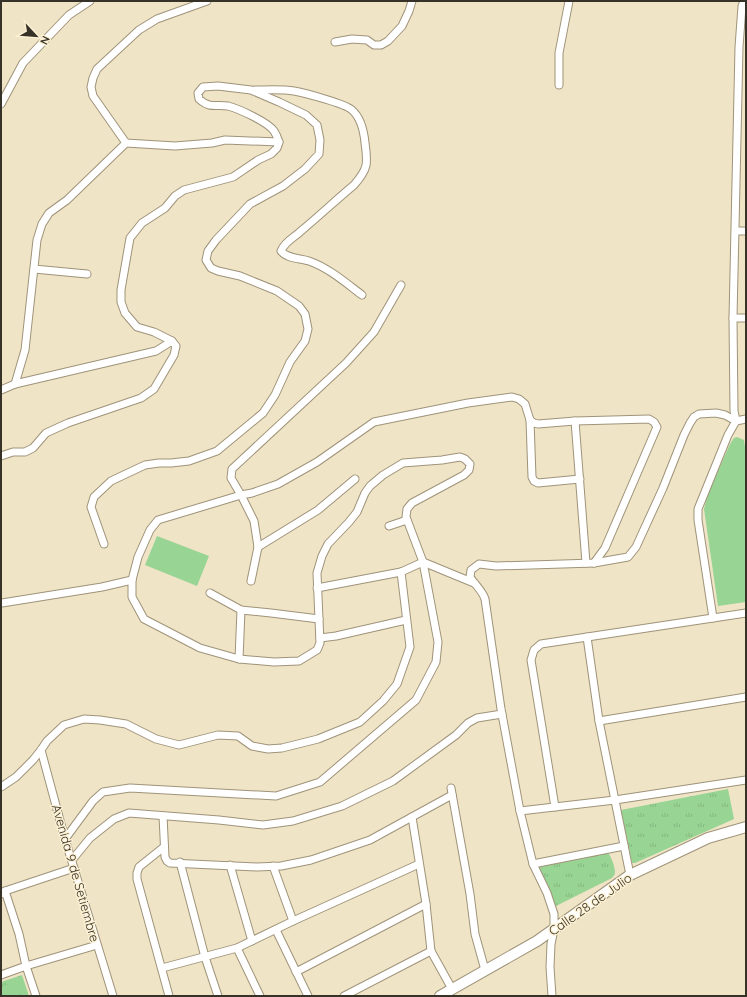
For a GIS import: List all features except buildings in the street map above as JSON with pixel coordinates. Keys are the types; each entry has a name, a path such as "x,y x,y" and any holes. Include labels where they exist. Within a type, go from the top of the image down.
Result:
{"street":[{"path":"1,104 23,63 69,15 90,1"},
{"path":"126,143 93,96 91,87 96,69 139,30 157,20 207,1"},
{"path":"335,42 352,39 367,40 374,45 381,45 388,41 402,26 412,1"},
{"path":"560,85 560,53 569,1"},
{"path":"713,618 698,520 698,509 728,436 736,421 734,411 733,318 738,136 743,47 742,6 744,1"},
{"path":"1,456 13,452 25,452 33,448 46,433 68,423 141,398 154,389 174,355 176,346 172,341 154,332 137,327 125,313 121,302 130,238 142,223 164,208 175,196 184,190 233,177 258,160 272,154 277,148 279,142 274,131 260,120 243,111 228,106 210,105 204,103 199,99 198,94 203,87 218,86 251,90 294,91 336,102 352,109 358,117 365,141 367,163 365,170 354,185 299,233 286,242 281,251 287,256 308,260 321,266 342,279 362,295"},
{"path":"104,544 91,508 94,497 111,481 145,465 189,461 217,451 263,413 275,395 290,362 306,340 308,329 305,314 300,306 277,291 240,276 211,268 206,260 208,251 216,240 250,204 283,186 305,169 319,154 320,140 317,125 306,115 251,90"},
{"path":"738,136 746,136"},
{"path":"15,384 25,350 38,240 42,224 49,213 67,200 126,143 175,146 212,143 225,140 279,142"},
{"path":"736,231 746,231"},
{"path":"34,269 87,274"},
{"path":"251,581 258,547 254,521 231,478 232,469 346,363 374,332 401,285"},
{"path":"733,318 746,318"},
{"path":"1,390 15,384 156,351 172,341"},
{"path":"65,839 93,800 103,792 130,788 276,796 320,782 416,700 436,662 438,642 424,562 406,517 407,509 412,503 464,475 469,470 470,464 460,457 403,463 383,475 370,486 365,493 357,512 328,544 322,556 317,573 320,643 317,650 299,661 274,662 239,659 200,648 144,619 132,597 132,580 138,557 150,530 158,520 241,495 252,494 278,484 317,462 374,422 468,402 512,397 519,399 525,404 530,420 532,477 534,481 538,483 580,479"},
{"path":"552,996 550,967 554,914 547,893 533,864 520,811 502,714 485,599 482,591 474,583 470,576 471,570 479,564 496,566 590,563 628,557 636,547 663,488 684,435 694,417 699,414 716,413 725,415 736,421 746,419"},
{"path":"530,420 538,424 575,421 649,419 654,422 657,427 605,548 590,563"},
{"path":"575,421 590,563"},
{"path":"258,547 318,510 355,479"},
{"path":"389,526 408,520"},
{"path":"318,588 401,572 424,562 474,583"},
{"path":"1,787 16,777 33,760 47,741 64,725 84,719 126,724 156,739 179,744 218,735 238,736 252,746 268,749 282,748 318,739 360,722 383,701 397,684 410,647 401,572"},
{"path":"2,603 102,587 132,580"},
{"path":"210,593 241,610 271,612 319,619"},
{"path":"239,659 241,610"},
{"path":"555,807 531,660 534,650 542,644 746,613"},
{"path":"320,638 336,636 406,620"},
{"path":"587,637 599,721 630,876"},
{"path":"599,721 746,697"},
{"path":"72,860 90,838 114,820 129,813 263,825 293,821 342,806 393,781 456,735 468,723 477,718 502,714"},
{"name":"Avenida 9 de Setiembre","path":"41,750 65,839 112,996"},
{"path":"520,811 615,800 746,780"},
{"path":"163,816 164,846 167,861 257,867 281,866 311,860 370,840 412,817 452,792 470,894 475,934 485,970"},
{"path":"412,817 432,951 452,989"},
{"name":"Calle 28 de Julio","path":"440,996 537,941 630,876 708,838 746,827"},
{"path":"164,846 139,867 137,878 169,996"},
{"path":"533,864 624,846"},
{"path":"180,862 205,957 218,996"},
{"path":"162,968 237,948 419,864"},
{"path":"230,865 252,941"},
{"path":"273,866 293,921"},
{"path":"36,996 26,966 19,934 3,893 74,868"},
{"path":"296,972 426,904"},
{"path":"276,930 308,996"},
{"path":"1,975 97,945"},
{"path":"237,948 260,996"},
{"path":"344,996 432,951"}],"green space":[{"path":"737,437 744,440 746,454 746,602 718,606 704,509 708,493 730,444 734,438"},
{"path":"157,536 209,556 197,586 145,565"},
{"path":"728,789 734,819 632,863 621,810"},
{"path":"608,853 612,859 615,870 615,874 612,878 556,906 540,867"},
{"path":"22,975 29,996 1,996 1,982"},
{"path":"15,982 20,996 1,996 1,987"}]}
